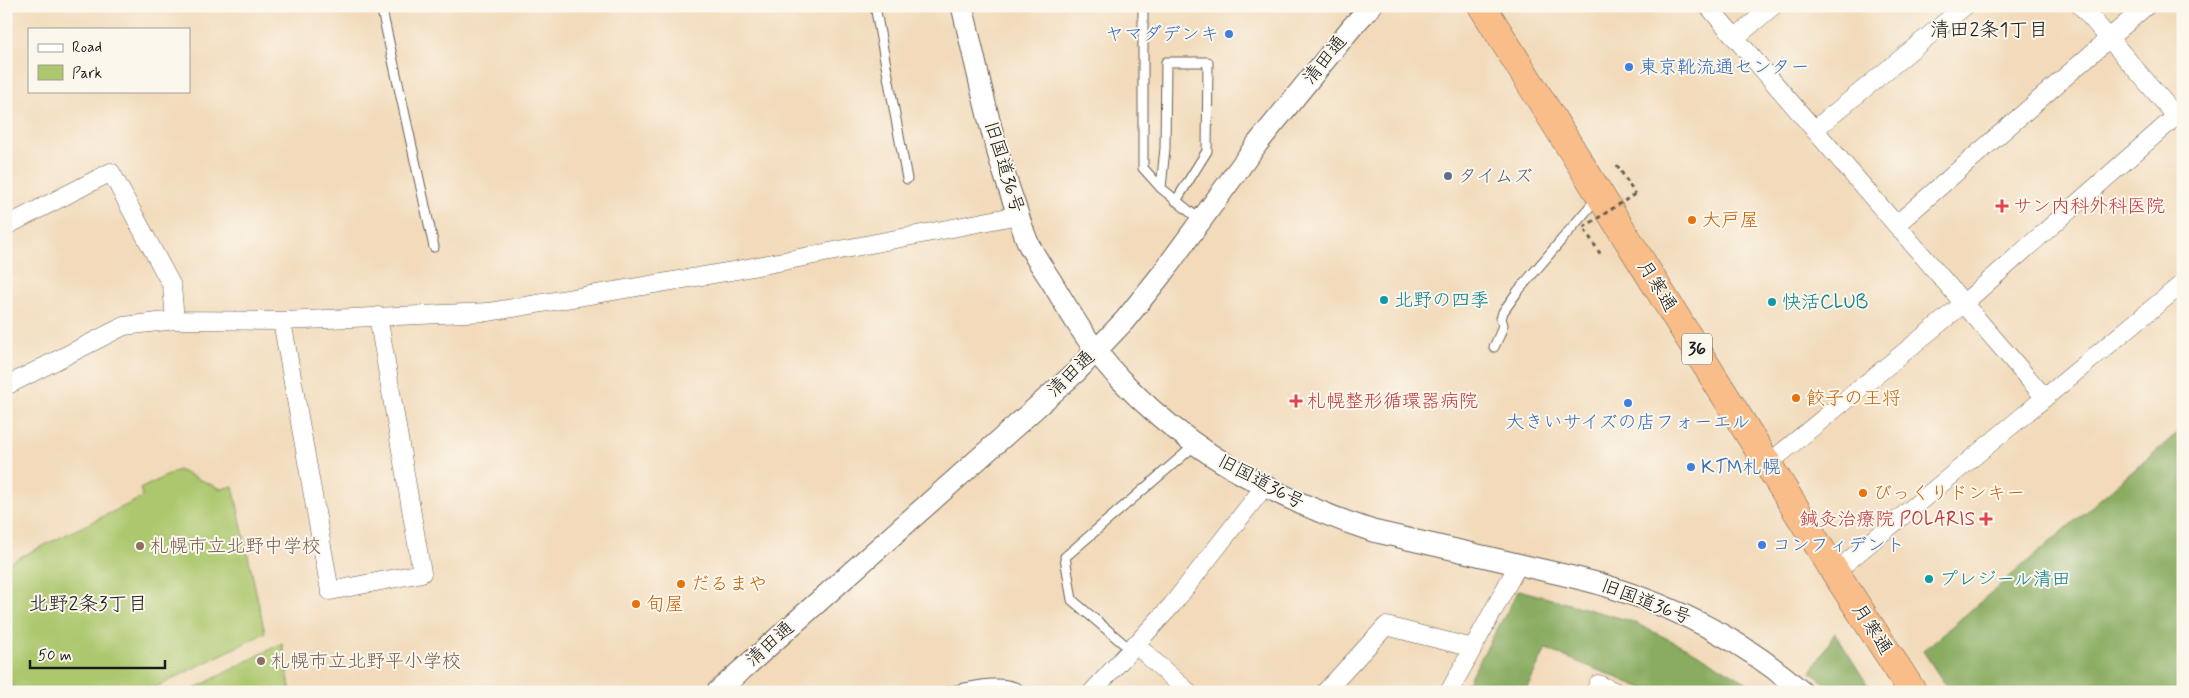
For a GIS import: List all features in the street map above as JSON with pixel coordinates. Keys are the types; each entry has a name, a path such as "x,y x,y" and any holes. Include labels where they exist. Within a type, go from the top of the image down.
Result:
{"highway":[{"name":"月寒通","path":"1482,6 1769,463 1835,572 1913,692"}],"street":[{"name":"旧国道36号","path":"962,6 1001,166 1029,245 1079,328 1096,351 1127,386 1175,429 1196,445 1264,487 1322,513 1373,531 1612,587 1673,610 1701,623 1749,651 1802,692"},
{"name":"清田通","path":"717,692 1076,372 1126,320 1201,222 1257,144 1346,34 1372,6"},
{"path":"1708,6 2045,398"},
{"path":"1735,38 1774,6"},
{"path":"1814,130 1965,6"},
{"path":"1769,463 1963,304 2179,113 2108,38 2081,6"},
{"path":"1896,225 2146,6"},
{"path":"6,226 111,172 172,286 175,320"},
{"path":"6,386 124,326 175,320 282,321 490,312 732,271 1019,215"},
{"path":"1835,572 2183,283"},
{"path":"282,321 330,590 422,573 378,316"},
{"path":"1092,692 1172,605 1264,487"},
{"path":"1449,692 1518,565"},
{"path":"1325,692 1386,626 1472,648"},
{"path":"1133,647 1188,692"},
{"path":"1595,692 1598,684 1616,692"}],"lane":[{"path":"381,6 434,247"},
{"path":"875,6 907,179"},
{"path":"1143,6 1143,168 1161,188 1201,222"},
{"path":"1161,188 1165,148 1166,62 1208,62 1207,151 1176,201"},
{"path":"1494,347 1502,325 1500,319 1508,305 1600,194"},
{"path":"1133,647 1072,600 1065,556 1196,445"},
{"path":"946,692 1000,683 1014,685 1023,692"}],"path":[{"path":"1600,255 1584,227 1635,194 1617,166"}],"green space":[{"path":"2183,428 2183,692 1950,692 1923,651"},
{"path":"178,470 221,489 233,486 265,633 146,692 16,692 6,673 6,564 143,497 140,489"},
{"path":"1519,590 1631,621 1695,652 1763,692 1652,692 1546,649 1525,692 1462,692"},
{"path":"1835,633 1872,692 1835,692 1811,672"},
{"name":"札幌市立北野平小学校","path":"282,643 291,692 188,692"}],"place":[{"name":"ヤマダデンキ","path":"1229,34"},
{"name":"東京靴流通センター","path":"1629,67"},
{"name":"タイムズ","path":"1448,176"},
{"name":"サン内科外科医院","path":"2002,206"},
{"name":"大戸屋","path":"1692,220"},
{"name":"北野の四季","path":"1384,300"},
{"name":"快活CLUB","path":"1772,302"},
{"name":"餃子の王将","path":"1796,398"},
{"name":"札幌整形循環器病院","path":"1296,401"},
{"name":"大きいサイズの店フォーエル","path":"1628,403"},
{"name":"KTM札幌","path":"1691,467"},
{"name":"びっくりドンキー","path":"1863,493"},
{"name":"鍼灸治療院 POLARIS","path":"1986,519"},
{"name":"コンフィデント","path":"1762,545"},
{"name":"札幌市立北野中学校","path":"140,546"},
{"name":"プレジール清田","path":"1929,579"},
{"name":"だるまや","path":"681,584"},
{"name":"旬屋","path":"636,604"},
{"name":"札幌市立北野平小学校","path":"261,661"}],"district":[{"name":"清田2条1丁目","path":"1989,30"},
{"name":"北野2条3丁目","path":"88,604"}]}
